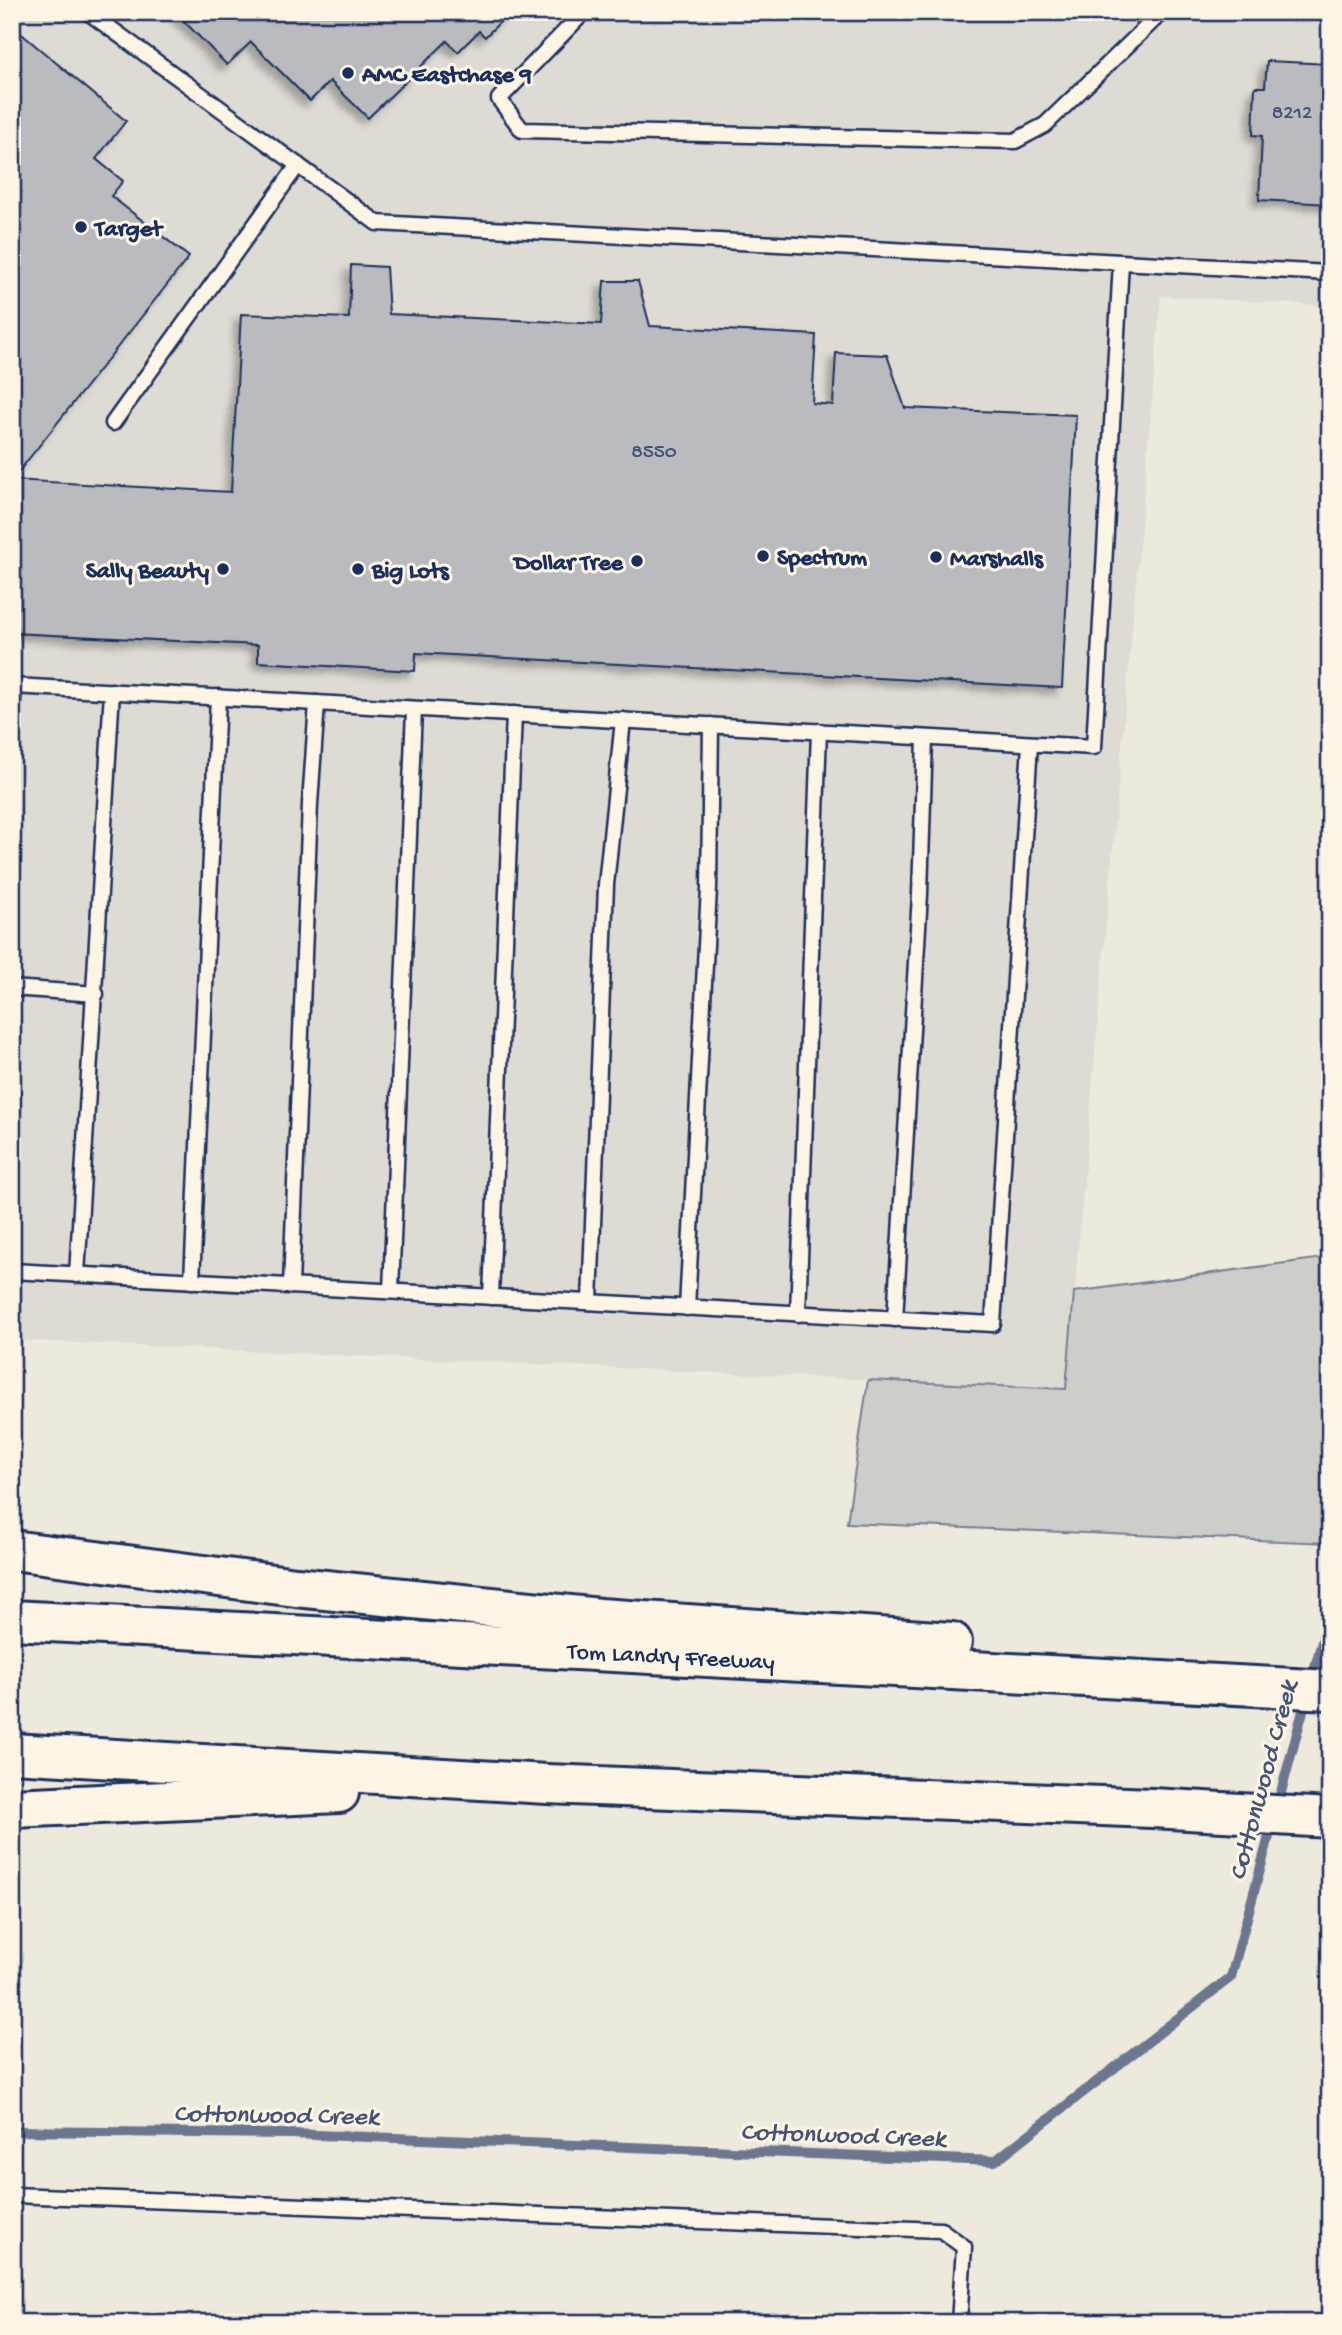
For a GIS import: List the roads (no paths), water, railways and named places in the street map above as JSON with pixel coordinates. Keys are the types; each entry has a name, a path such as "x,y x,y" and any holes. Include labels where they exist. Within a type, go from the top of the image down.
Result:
{"highway":[{"path":"12,1550 296,1587 600,1618 1016,1646 1107,1676"},
{"name":"Tom Landry Freeway","path":"12,1620 1107,1676 1191,1684 1330,1690"},
{"path":"12,1753 547,1784 1152,1808 1330,1818"},
{"path":"12,1808 547,1784"}],"lane":[{"path":"88,12 377,223 1330,273"},
{"path":"584,12 499,99 522,131 1016,141 1045,125 1162,12"},
{"path":"113,424 298,165"},
{"path":"12,708 13,686 1094,747 1121,262"},
{"path":"77,1275 96,994 112,691"},
{"path":"192,1281 218,697"},
{"path":"291,1286 310,804 317,703"},
{"path":"391,1292 414,709"},
{"path":"491,1297 514,714"},
{"path":"590,1302 606,885 624,720"},
{"path":"687,1308 709,888 711,725"},
{"path":"798,1314 819,731"},
{"path":"895,1319 919,908 925,738"},
{"path":"12,1271 993,1324 1030,744"},
{"path":"12,988 96,994"},
{"path":"12,2195 941,2230 964,2247 959,2323"}],"waterway":[{"name":"Cottonwood Creek","path":"1311,1681 1330,1613"},
{"name":"Cottonwood Creek","path":"12,2131 291,2134 995,2161 1231,1977 1307,1696"}],"place":[{"name":"AMC Eastchase 9","path":"348,73"},
{"name":"Target","path":"81,227"},
{"name":"Spectrum","path":"763,556"},
{"name":"Marshalls","path":"936,557"},
{"name":"Dollar Tree","path":"637,561"},
{"name":"Sally Beauty","path":"223,569"},
{"name":"Big Lots","path":"358,569"}]}
